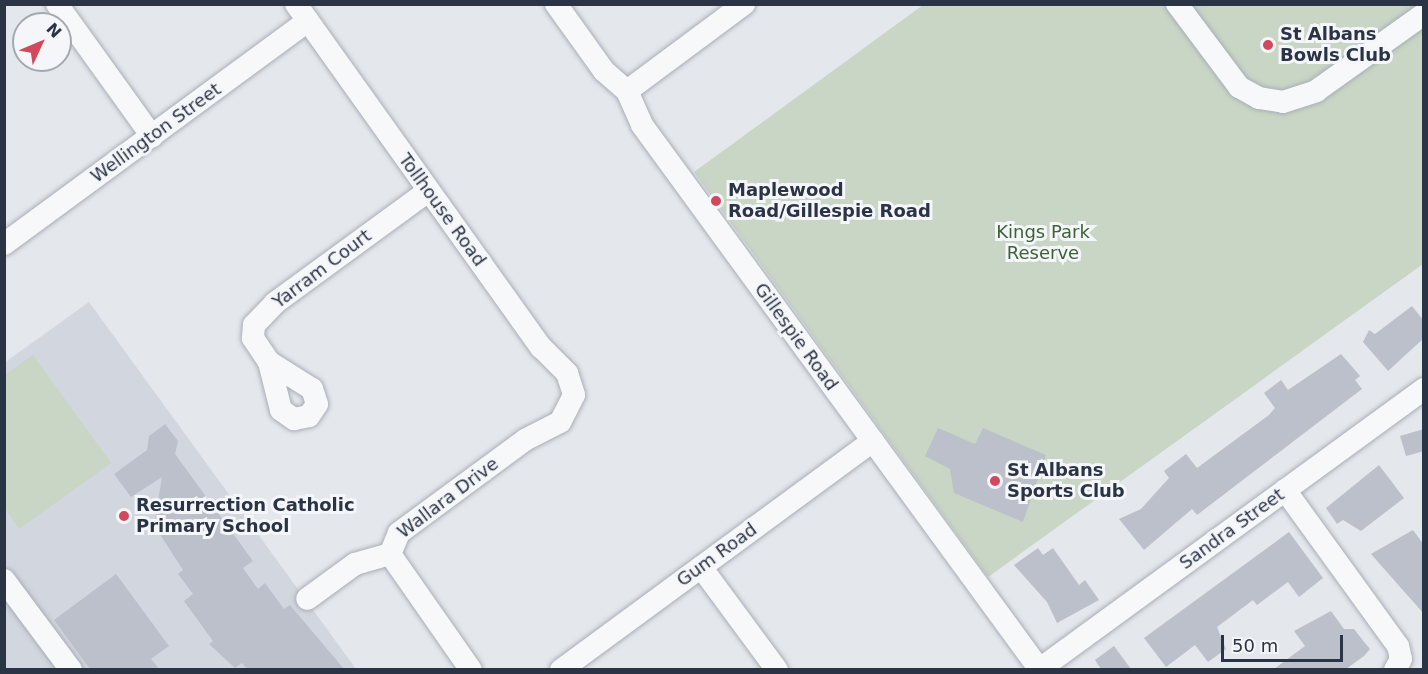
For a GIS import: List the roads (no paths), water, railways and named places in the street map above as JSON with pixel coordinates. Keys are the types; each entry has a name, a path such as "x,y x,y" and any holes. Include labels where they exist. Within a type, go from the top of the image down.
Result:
{"street":[{"path":"57,4 153,135"},
{"name":"Gillespie Road","path":"556,4 604,71 627,91 642,125 1040,669"},
{"path":"627,91 744,4"},
{"path":"1177,4 1239,87 1258,98 1283,102 1316,91 1424,14"},
{"name":"Wellington Street","path":"4,244 153,135 302,13"},
{"name":"Tollhouse Road","path":"302,13 541,347 571,378 574,395 566,416"},
{"name":"Yarram Court","path":"269,362 253,338 261,316 428,191"},
{"name":"Sandra Street","path":"1040,669 1424,389"},
{"name":"Wallara Drive","path":"307,599 355,564 390,554 399,533 566,416"},
{"name":"Gum Road","path":"561,669 873,441"},
{"path":"1285,490 1398,646 1401,659 1395,669"},
{"path":"390,554 471,669"},
{"path":"701,567 777,669"},
{"path":"4,580 70,669"}],"place":[{"name":"St Albans Bowls Club","path":"1268,45"},
{"name":"Maplewood Road/Gillespie Road","path":"716,201"},
{"name":"St Albans Sports Club","path":"995,481"},
{"name":"Resurrection Catholic Primary School","path":"124,516"}],"park label":[{"name":"Kings Park Reserve","path":"1043,243"}]}
